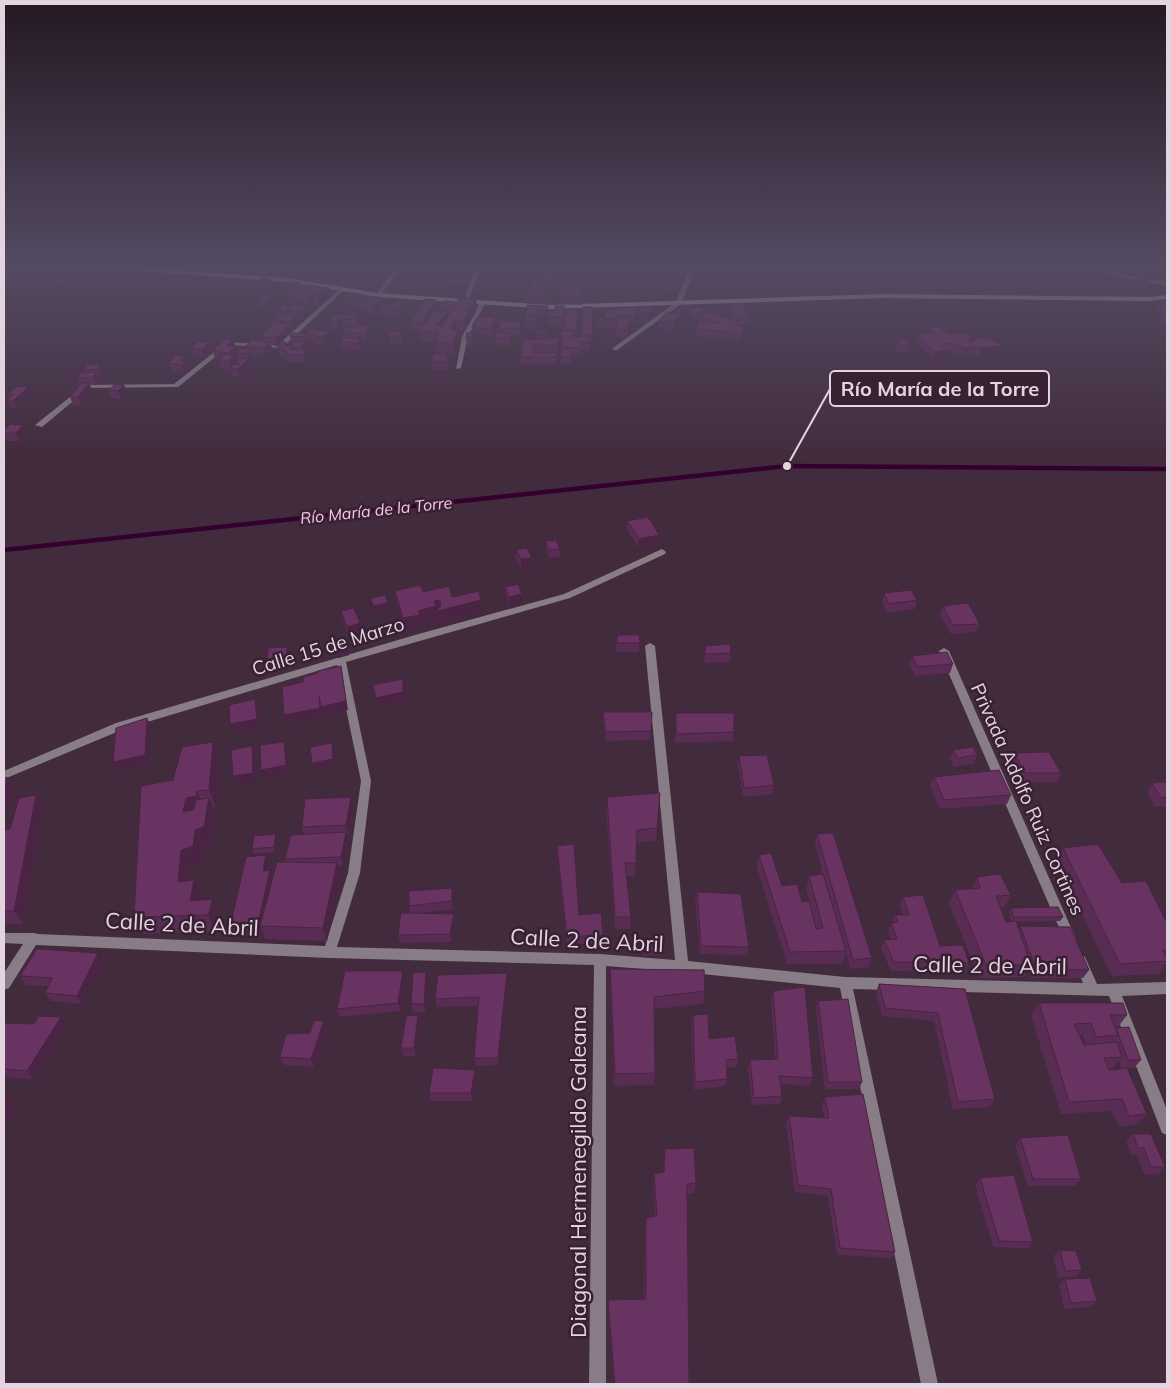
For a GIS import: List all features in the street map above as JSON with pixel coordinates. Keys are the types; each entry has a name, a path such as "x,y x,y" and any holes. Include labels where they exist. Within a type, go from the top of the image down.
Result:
{"street":[{"path":"39,425 87,386 176,386 229,343 280,346 299,329"},
{"path":"458,368 465,337 469,329"},
{"path":"615,349 643,329"},
{"name":"Calle 15 de Marzo","path":"4,775 120,726 567,596 662,552"},
{"path":"650,646 682,966"},
{"name":"Privada Adolfo Ruiz Cortines","path":"944,651 1092,988"},
{"path":"329,952 354,873 366,781 341,662"},
{"name":"Calle 2 de Abril","path":"4,938 329,952 600,960 682,966 845,983 1113,990 1167,988"},
{"path":"4,984 34,938"},
{"name":"Diagonal Hermenegildo Galeana","path":"598,1384 600,960"},
{"path":"845,983 930,1384"},
{"path":"1113,990 1167,1128"}],"building":[{"path":"268,329 285,329 276,338 261,337"},
{"path":"308,329 331,332 323,337 315,337 317,334 307,334"},
{"path":"345,329 366,329 365,333 343,334"},
{"path":"421,329 458,330 453,343 436,342 438,332 419,331"},
{"path":"563,329 577,329 577,330"},
{"path":"581,329 592,329 592,335 581,335"},
{"path":"695,329 743,329 741,333"},
{"path":"930,329 942,329 947,333 954,334 956,332 971,336 968,341 974,342 976,338 991,339 1001,344 1000,346 969,347 967,349 951,343 942,344 950,350 935,352 917,334 934,333"},
{"path":"401,331 401,336 389,336 389,332"},
{"path":"536,331 547,331 547,334 537,334"},
{"path":"562,331 573,331 573,337 589,336 590,342 582,342 581,348 562,347"},
{"path":"292,333 307,334 305,337 290,336"},
{"path":"467,333 474,333 472,338 466,338"},
{"path":"496,333 510,333 509,338 495,338"},
{"path":"341,338 360,338 359,343 341,342"},
{"path":"559,338 558,345 534,345 533,353 557,353 556,357 521,357 523,340"},
{"path":"225,339 233,339 227,346 236,346 228,353 213,351"},
{"path":"252,340 270,342 264,348 245,347"},
{"path":"898,340 908,340 909,345 899,345"},
{"path":"198,341 209,342 202,350 191,349"},
{"path":"295,341 305,341 302,347 291,347"},
{"path":"281,342 286,342 284,346 291,346 289,350 307,350 304,355 285,355 287,352 284,352 285,350 279,350 282,346 277,346"},
{"path":"241,349 249,349 247,353 238,353"},
{"path":"561,349 572,349 571,357 560,357"},
{"path":"433,354 447,354 448,362 432,362"},
{"path":"175,355 185,357 180,361 186,361 182,365 168,363 175,358 171,357"},
{"path":"222,355 233,355 229,361 219,362"},
{"path":"239,358 249,359 238,369 230,369 233,364 240,364 235,363"},
{"path":"87,365 100,365 98,369 84,370"},
{"path":"96,372 93,377 77,378 80,373"},
{"path":"82,383 89,383 78,397 70,397"},
{"path":"115,384 124,385 118,391 109,390"},
{"path":"17,386 28,387 13,401 7,400 13,394 8,394"},
{"path":"10,424 23,425 16,433 4,433"},
{"path":"648,517 659,535 639,539 627,521"},
{"path":"556,540 560,549 549,550 546,541"},
{"path":"527,548 532,558 521,559 516,550"},
{"path":"518,584 522,594 509,597 505,587"},
{"path":"420,585 423,592 449,586 452,597 479,591 481,600 434,612 441,606 440,600 434,601 436,606 418,611 420,615 403,618 395,591"},
{"path":"911,590 917,600 889,604 884,593"},
{"path":"386,595 387,603 373,606 371,598"},
{"path":"968,603 980,624 953,625 943,606"},
{"path":"354,608 360,623 347,627 341,611"},
{"path":"618,635 639,635 640,643 616,643"},
{"path":"344,637 347,646 336,650 332,640"},
{"path":"730,644 731,653 705,654 706,646"},
{"path":"287,647 286,657 267,659 268,648"},
{"path":"947,652 953,664 918,667 912,656"},
{"path":"341,666 346,701 321,707 319,696 320,708 284,715 282,687 303,682 303,677 318,673 318,671"},
{"path":"403,679 403,692 376,698 373,685"},
{"path":"255,699 257,719 230,724 229,705"},
{"path":"603,712 652,712 651,731 606,732"},
{"path":"676,713 734,713 734,732 676,734"},
{"path":"147,718 145,755 113,762 116,728"},
{"path":"213,742 209,790 197,791 196,796 186,798 183,812 193,810 196,800 209,798 204,827 195,830 193,846 181,850 178,882 194,880 190,901 213,899 208,915 134,917 141,786 173,780 182,747"},
{"path":"284,742 286,765 261,770 260,745"},
{"path":"332,743 333,759 312,763 310,747"},
{"path":"252,746 253,773 233,776 231,750"},
{"path":"973,747 977,755 958,758 953,750"},
{"path":"1049,752 1061,773 1024,773 1015,753"},
{"path":"767,755 774,785 744,788 739,756"},
{"path":"999,770 1011,795 944,800 934,777"},
{"path":"7,777 4,799 4,779"},
{"path":"1167,782 1167,797 1161,798 1152,783"},
{"path":"660,793 657,828 637,830 636,863 625,863 631,917 615,917 607,797"},
{"path":"36,795 14,911 4,911 4,830 10,829 19,798"},
{"path":"351,797 346,825 302,827 305,799"},
{"path":"346,832 341,857 285,859 291,835"},
{"path":"833,833 872,958 853,960 817,834"},
{"path":"276,834 274,847 252,849 254,836"},
{"path":"574,844 579,915 601,913 603,935 567,937 557,846"},
{"path":"1098,844 1122,883 1146,881 1167,923 1167,950 1163,950 1167,961 1120,964 1063,848"},
{"path":"771,853 782,886 797,884 802,902 809,901 816,929 823,928 809,876 823,874 846,951 790,952 759,855"},
{"path":"266,855 263,871 270,870 257,928 230,927 246,857"},
{"path":"277,862 337,863 323,928 260,926"},
{"path":"1000,874 1011,895 996,896 1006,922 1016,921 1031,965 986,965 955,890 980,888 977,877"},
{"path":"452,888 452,901 409,906 409,891"},
{"path":"697,892 741,894 749,947 701,946"},
{"path":"923,895 940,946 963,945 969,963 894,962 884,940 897,939 891,923 898,922 895,915 909,915 903,897"},
{"path":"1058,907 1063,917 1013,917 1011,908"},
{"path":"401,913 454,914 450,934 398,935"},
{"path":"1020,926 1070,927 1089,970 1036,969"},
{"path":"663,938 665,950 644,951 642,940"},
{"path":"37,949 98,953 77,996 45,993 52,978 20,976"},
{"path":"610,969 704,970 705,991 654,997 655,1073 615,1074"},
{"path":"345,971 403,971 398,1003 337,1009"},
{"path":"426,972 424,1004 411,1004 413,973"},
{"path":"507,973 498,1058 474,1058 479,997 435,999 438,975"},
{"path":"879,984 965,989 995,1099 958,1102 938,1013 885,1008"},
{"path":"805,987 813,1078 779,1076 782,1096 754,1098 750,1060 778,1059 773,991"},
{"path":"848,999 862,1082 828,1082 818,1001"},
{"path":"1039,1003 1123,1003 1127,1015 1110,1015 1118,1035 1096,1037 1091,1023 1074,1024 1084,1045 1117,1042 1122,1057 1104,1058 1109,1070 1127,1068 1147,1114 1129,1116 1122,1099 1069,1102"},
{"path":"708,1014 709,1039 735,1036 738,1059 726,1060 727,1079 695,1082 693,1015"},
{"path":"418,1015 414,1048 401,1048 406,1016"},
{"path":"38,1016 61,1017 27,1071 4,1069 4,1023 34,1024"},
{"path":"314,1020 324,1021 311,1059 280,1057 286,1034 310,1033"},
{"path":"1129,1027 1141,1060 1128,1060 1116,1028"},
{"path":"433,1068 475,1070 471,1093 429,1093"},
{"path":"863,1094 895,1252 840,1248 831,1189 798,1185 789,1116 829,1118 825,1097"},
{"path":"1133,1134 1151,1134 1165,1167 1151,1167 1144,1148 1138,1148"},
{"path":"1068,1135 1081,1179 1033,1179 1020,1138"},
{"path":"694,1148 696,1183 687,1184 689,1384 615,1384 608,1300 646,1299 646,1218 657,1216 654,1174 664,1172 665,1149"},
{"path":"1014,1175 1033,1242 999,1241 980,1178"},
{"path":"1060,1250 1076,1251 1082,1270 1065,1271"},
{"path":"1090,1278 1097,1301 1071,1303 1065,1279"}],"waterway":[{"name":"Río María de la Torre","path":"4,550 787,466 1167,469"}],"place":[{"name":"Río María de la Torre","path":"787,466"}]}
